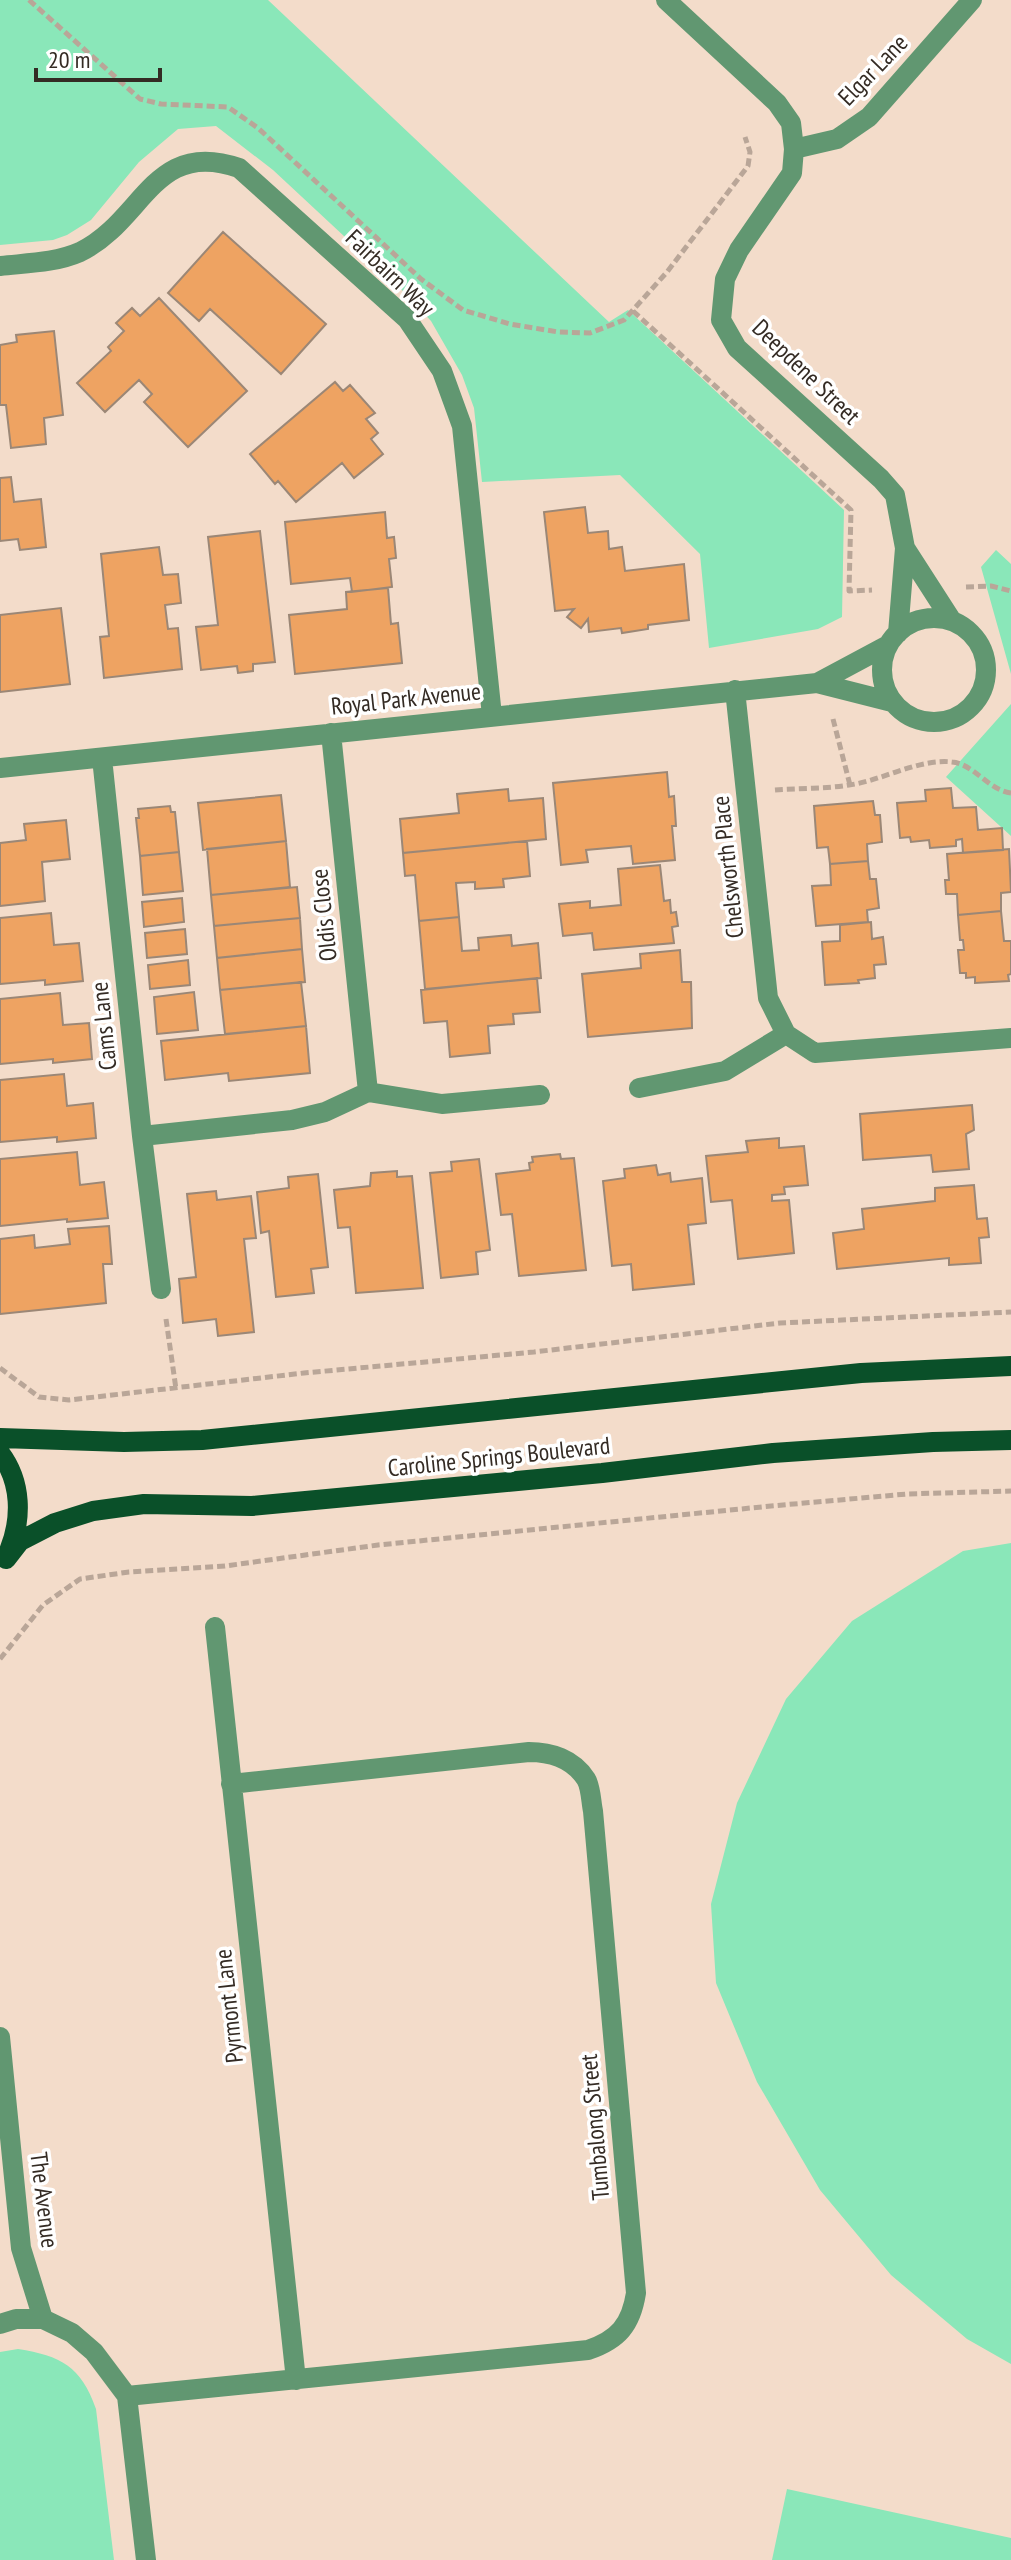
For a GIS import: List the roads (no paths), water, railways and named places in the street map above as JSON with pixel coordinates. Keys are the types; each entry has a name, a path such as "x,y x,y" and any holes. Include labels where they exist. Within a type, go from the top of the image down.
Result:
{"main road":[{"name":"Caroline Springs Boulevard","path":"0,1438 124,1442 202,1440 830,1376 1011,1366"},
{"name":"Caroline Springs Boulevard","path":"3,1563 20,1541 55,1523 93,1511 144,1504 252,1506 587,1475 773,1453 1011,1440"},
{"path":"0,1453 14,1481 19,1507 16,1534 3,1563"}],"street":[{"path":"666,0 777,103 791,123 794,149"},
{"name":"Elgar Lane","path":"794,149 837,139 869,117 972,0"},
{"name":"Deepdene Street","path":"794,149 792,173 739,250 725,279 721,320 737,348 895,495 905,548 893,639"},
{"name":"Fairbairn Way","path":"0,266 57,260 80,251 105,236 175,166 197,160 217,161 239,168 407,319 442,371 462,426 492,716"},
{"name":"Deepdene Street","path":"905,548 952,621"},
{"path":"923,619 952,621 966,629 978,641 985,656 987,671 984,687 976,702 950,721 918,721 903,714 884,688 881,672 893,639 909,624 923,619"},
{"name":"Royal Park Avenue","path":"817,683 893,639"},
{"name":"Royal Park Avenue","path":"0,768 817,683 892,702"},
{"name":"Chelsworth Place","path":"735,690 768,998 786,1034"},
{"name":"Oldis Close","path":"331,733 368,1092"},
{"name":"Cams Lane","path":"102,758 161,1289"},
{"path":"639,1088 725,1071 786,1034 815,1053 1011,1038"},
{"path":"142,1136 292,1120 325,1112 368,1092 442,1104 540,1095"},
{"name":"Pyrmont Lane","path":"215,1627 296,2380"},
{"name":"Tumbalong Street","path":"127,2396 588,2350 608,2343 633,2313 634,2277 593,1811 587,1780 570,1763 550,1752 529,1752 231,1784"},
{"name":"The Avenue","path":"0,2037 21,2248 43,2319"},
{"path":"0,2324 16,2319 43,2319 72,2333 94,2352 127,2396 146,2560"}]}
